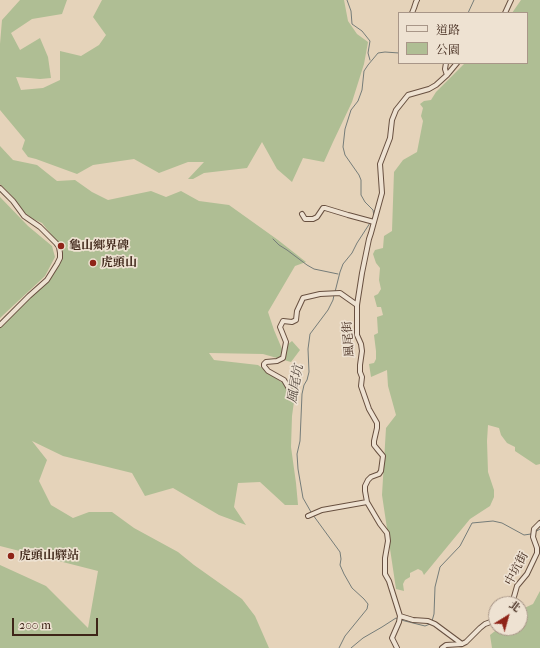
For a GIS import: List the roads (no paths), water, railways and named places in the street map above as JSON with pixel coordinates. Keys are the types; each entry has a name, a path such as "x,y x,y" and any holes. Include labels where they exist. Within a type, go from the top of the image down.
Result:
{"street":[{"path":"412,12 417,0"},
{"path":"505,12 510,0"},
{"path":"446,64 445,69 447,75"},
{"name":"風尾街","path":"367,502 365,491 366,484 370,478 379,474 381,471 383,456 374,444 377,423 369,409 361,386 362,377 360,365 362,351 357,335 357,305 372,222 382,193 380,164 390,138 392,120 396,110 408,95 429,89 436,85 457,64"},
{"path":"0,188 13,201 24,216 40,227 56,243 59,247 60,258 47,280 0,325"},
{"path":"302,214 305,219 313,219 318,216 323,208 325,208 372,222"},
{"path":"291,392 284,380 265,369 264,364 266,362 277,361 283,358 286,342 280,326 283,321 292,322 296,320 297,311 303,298 320,294 340,293 357,305"},
{"path":"308,516 322,510 367,502 387,533 388,542 385,558 385,574 389,581 400,616 392,638 397,648"},
{"name":"中坑街","path":"514,596 517,586 527,574 537,553 537,548 533,537 534,529 540,523"},
{"path":"400,616 413,620 428,621 435,624 462,644"},
{"path":"442,648 446,645 462,644 466,642 488,623"}],"waterway":[{"path":"347,0 351,11 352,24 362,31 370,41 368,53 370,60"},
{"name":"風尾坑","path":"468,12 474,0"},
{"name":"風尾坑","path":"371,220 374,216 373,210 365,202 361,195 361,180 345,155 343,147 345,129 351,110 358,101 362,90 364,71 368,65 378,53 398,53"},
{"name":"風尾坑","path":"335,292 343,264 352,253 370,223"},
{"path":"273,239 279,245 314,269 338,274"},
{"name":"風尾坑","path":"311,512 303,498 298,469 297,454 300,441 302,394 309,372 308,349 310,334 328,310 334,295"},
{"name":"風尾坑","path":"313,515 340,552 340,565 352,588 368,604 367,609 345,636 339,648"},
{"path":"432,621 434,614 435,587 440,567 460,546 472,523 493,521 502,523 524,535 531,534"},
{"path":"535,532 540,529"},
{"path":"351,648 363,638 396,618 398,619"},
{"path":"401,620 425,626 430,624"}],"place":[{"name":"龜山鄉界碑","path":"61,246"},
{"name":"虎頭山","path":"93,263"},
{"name":"虎頭山驛站","path":"11,556"}]}
